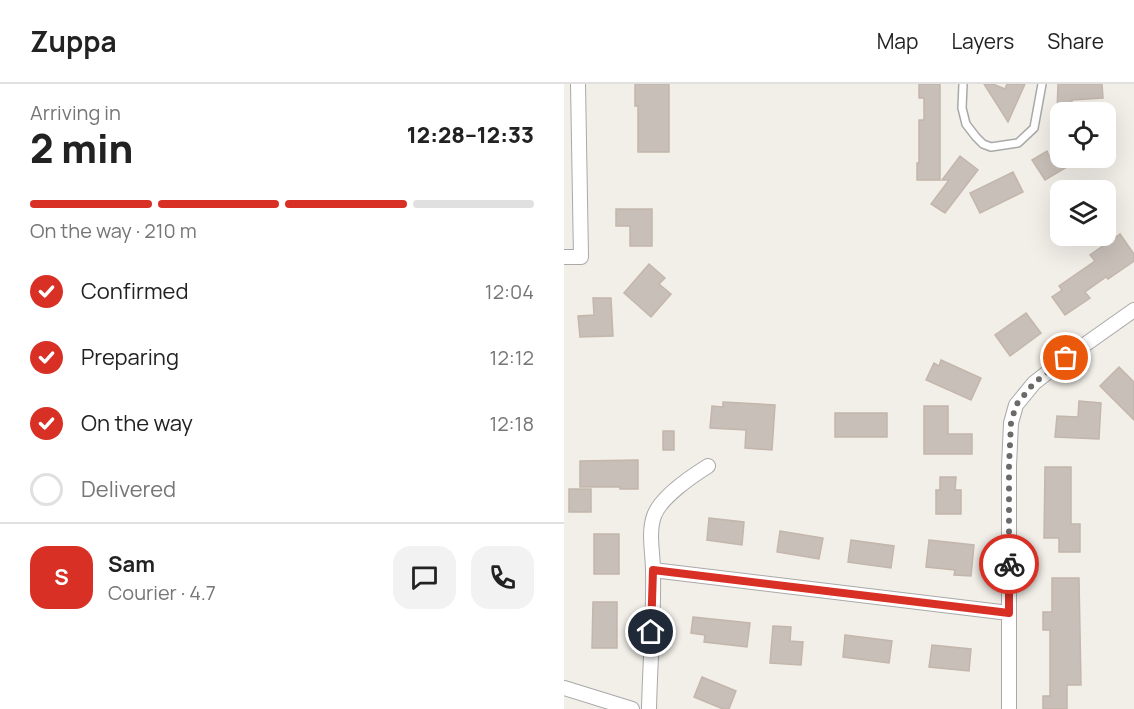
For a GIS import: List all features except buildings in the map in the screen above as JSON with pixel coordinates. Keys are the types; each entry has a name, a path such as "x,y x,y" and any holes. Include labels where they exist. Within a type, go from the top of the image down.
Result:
{"street":[{"path":"564,257 581,257 578,84"},
{"path":"1009,709 1009,466 1011,423 1016,405 1034,383 1134,310"},
{"path":"649,709 653,570 651,542 654,515 668,496 708,466"},
{"path":"653,570 1009,613"},
{"path":"564,688 632,709"}],"lane":[{"path":"963,84 962,108 966,124 983,144 991,147 1018,143 1035,128 1042,84"}],"way so far":[{"path":"1009,564 1011,423 1016,405 1034,383 1066,358"}],"route":[{"path":"651,632 653,570 1009,613 1009,564"}]}
